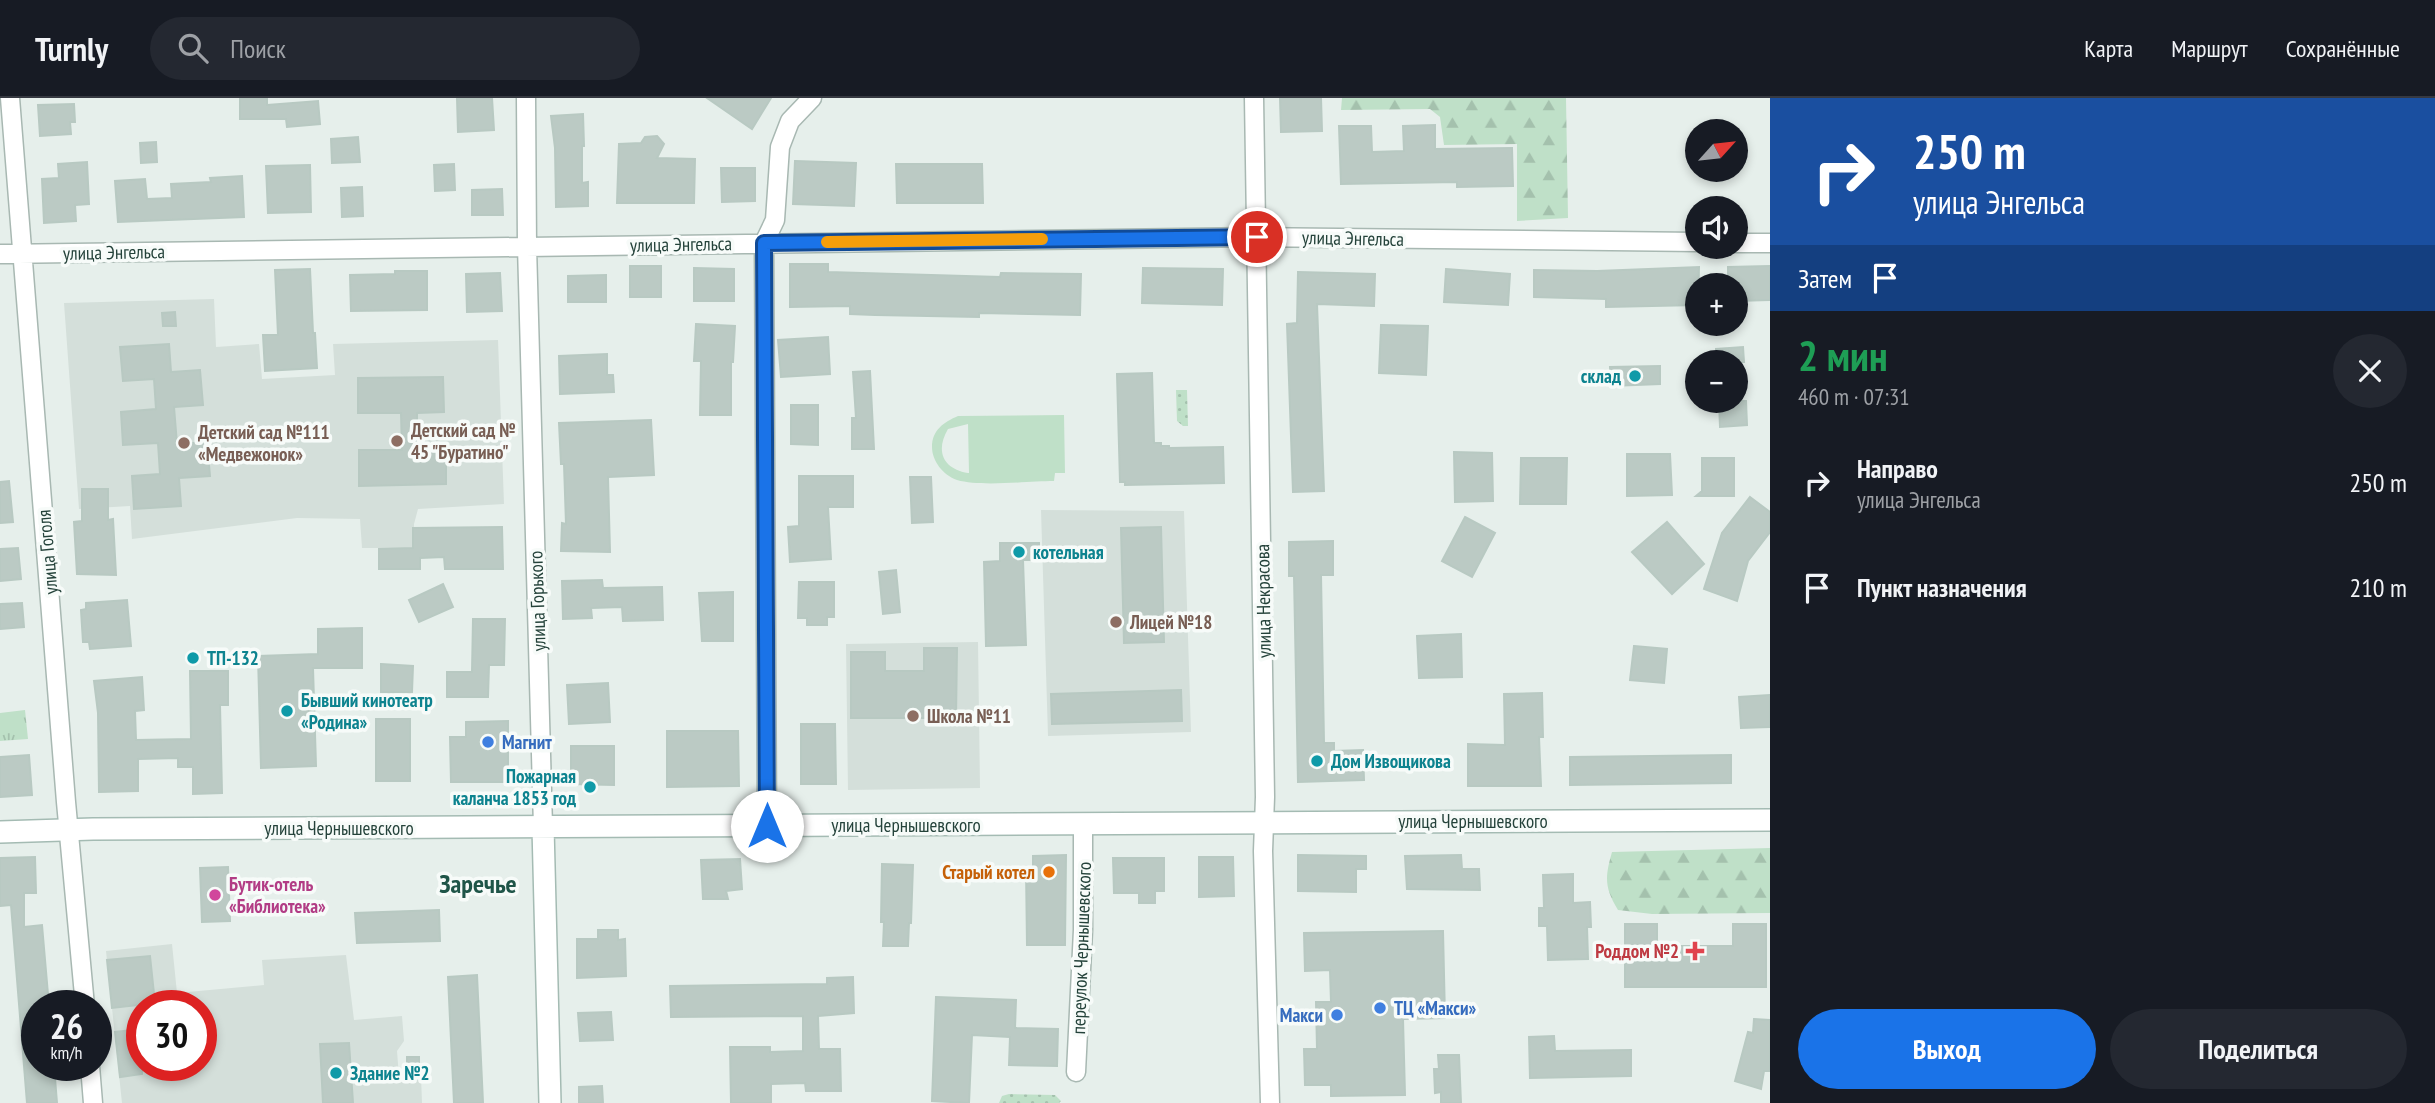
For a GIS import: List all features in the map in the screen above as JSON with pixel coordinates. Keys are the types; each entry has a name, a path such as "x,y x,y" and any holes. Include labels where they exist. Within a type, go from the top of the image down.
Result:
{"main road":[{"name":"улица Чернышевского","path":"0,832 1770,820"},
{"name":"улица Горького","path":"543,827 550,1103"}],"street":[{"name":"улица Гоголя","path":"10,98 68,830 83,990"},
{"name":"улица Горького","path":"526,98 527,246 543,827"},
{"path":"767,826 764,243 775,220 780,146 790,121 812,98"},
{"name":"улица Некрасова","path":"1254,98 1270,1103"},
{"name":"улица Энгельса","path":"0,254 1257,237 1685,242"},
{"path":"1748,243 1770,243"},
{"name":"переулок Чернышевского","path":"1076,1072 1083,930 1083,824"},
{"path":"91,1081 93,1103"}],"shaded area":[{"path":"214,299 216,347 259,344 262,379 335,375 333,344 498,340 504,504 418,509 413,548 362,548 360,519 297,518 132,539 130,506 79,509 64,303"},
{"name":"Лицей №18","path":"1041,510 1184,511 1191,732 1048,736"},
{"name":"Школа №11","path":"978,642 980,788 848,790 846,644"},
{"path":"172,944 177,990 126,990 126,1081 217,1081 217,990 210,990 264,985 262,960 346,955 354,1020 402,1016 404,1041 397,1051 399,1077 421,1076 422,1103 122,1103 106,951"}],"green space":[{"path":"1342,98 1566,98 1568,218 1517,221 1517,144 1444,145 1440,117 1430,109 1341,110"},
{"path":"1176,390 1187,390 1188,426 1177,421"},
{"path":"1064,415 1065,473 1055,473 1054,481 979,483 952,478 936,462 932,452 933,441 940,427 958,416","holes":["968,424 969,473 952,468 942,452 948,429"]},
{"path":"25,710 28,739 0,741 0,713"},
{"path":"1770,848 1770,913 1652,914 1618,910 1608,888 1607,875 1612,852"},
{"path":"1055,1095 1061,1101 999,1103 1002,1096"}],"building":[{"path":"240,98 267,98 267,105 318,101 320,124 287,127 286,119 240,119"},
{"path":"457,98 492,98 494,130 458,132"},
{"path":"707,98 771,98 752,129"},
{"path":"1280,98 1321,98 1322,131 1281,132"},
{"path":"74,104 75,122 70,122 71,134 40,136 38,105"},
{"path":"583,114 582,183 588,182 588,206 556,207 555,148 551,116"},
{"path":"1435,125 1435,149 1512,148 1513,186 1457,187 1457,182 1341,184 1339,126 1371,126 1372,152 1404,151 1403,126"},
{"path":"657,136 664,144 657,158 695,159 694,203 617,203 619,144 641,143 645,137"},
{"path":"358,137 360,162 332,163 331,139"},
{"path":"156,142 157,162 141,163 140,143"},
{"path":"795,161 856,163 854,206 793,204"},
{"path":"87,162 89,204 75,205 76,221 44,223 42,179 59,178 58,164"},
{"path":"454,164 455,190 435,191 434,165"},
{"path":"896,164 982,164 983,203 897,203"},
{"path":"310,165 311,212 268,213 266,166"},
{"path":"721,168 755,168 755,201 722,202"},
{"path":"242,176 244,217 118,222 115,181 145,179 147,199 172,198 171,184 211,182 210,178"},
{"path":"362,187 363,216 342,217 341,188"},
{"path":"502,189 503,215 472,215 472,190"},
{"path":"790,264 828,264 828,272 1000,277 1001,273 1081,274 1080,315 875,315 850,314 850,306 790,307"},
{"path":"630,266 661,266 661,297 630,297"},
{"path":"1770,266 1770,300 1748,301 1748,273 1728,273 1728,267"},
{"path":"1699,267 1699,273 1685,273 1685,305 1606,307 1606,299 1534,297 1534,270 1597,271"},
{"path":"694,268 734,269 734,301 694,301"},
{"path":"1143,268 1223,269 1222,305 1142,303"},
{"path":"310,269 317,368 265,371 263,335 278,335 275,270"},
{"path":"1446,269 1510,274 1508,305 1444,302"},
{"path":"395,271 427,271 427,310 351,311 350,275 395,274"},
{"path":"1298,272 1375,274 1374,306 1317,304 1324,491 1293,492 1287,324 1297,323"},
{"path":"500,273 502,311 467,312 466,274"},
{"path":"606,275 606,302 568,302 568,276"},
{"path":"175,312 176,326 163,326 162,313"},
{"path":"696,324 735,326 731,362 731,415 700,415 701,361 694,361"},
{"path":"1381,325 1428,326 1426,375 1379,373"},
{"path":"828,337 830,374 781,377 778,340"},
{"path":"169,344 171,372 200,370 203,405 174,407 177,444 207,442 210,476 179,478 181,506 134,509 132,476 160,474 158,443 123,445 121,412 156,409 154,379 123,381 120,347"},
{"path":"1743,347 1743,350 1716,350"},
{"path":"607,354 607,375 613,375 614,392 560,394 559,356"},
{"name":"склад","path":"1660,366 1660,384 1611,386 1610,367"},
{"path":"870,371 874,449 852,449 852,418 856,418 853,372"},
{"path":"1152,373 1154,443 1161,443 1161,446 1169,448 1223,447 1224,483 1125,485 1125,482 1120,482 1117,374"},
{"path":"443,377 444,412 417,413 417,450 446,450 446,484 359,486 359,450 402,450 401,413 358,413 358,378"},
{"path":"791,405 818,405 818,445 791,444"},
{"path":"1719,413 1746,413 1747,425 1720,427"},
{"path":"651,420 654,475 608,477 610,552 561,551 562,523 566,524 564,464 561,464 559,423"},
{"path":"1454,452 1492,453 1493,501 1455,502"},
{"path":"1627,454 1670,454 1672,495 1627,496"},
{"path":"1521,458 1567,458 1566,504 1520,504"},
{"path":"1702,458 1734,458 1734,496 1696,496 1702,491"},
{"path":"799,476 853,476 853,507 828,507 831,559 790,562 788,527 799,526"},
{"path":"910,477 931,477 933,522 912,523"},
{"path":"9,481 13,522 0,523 0,482"},
{"path":"82,489 108,489 108,520 113,519 116,575 77,574 74,522 82,521"},
{"path":"1750,497 1770,512 1770,532 1748,561 1737,601 1704,589 1722,533"},
{"path":"1465,517 1495,533 1472,577 1442,561"},
{"path":"1667,522 1704,564 1672,594 1632,552"},
{"path":"502,527 503,569 445,569 444,557 420,558 420,569 379,569 379,549 413,548 413,528"},
{"path":"1161,527 1164,642 1124,643 1121,528"},
{"path":"1333,541 1333,575 1321,575 1324,743 1334,743 1334,751 1363,750 1364,780 1298,782 1294,576 1289,576 1289,542"},
{"path":"1000,543 1039,543 1039,560 1023,560 1026,645 986,646 984,562 1000,561"},
{"path":"18,548 21,579 0,581 0,549"},
{"path":"896,570 900,612 883,614 879,572"},
{"path":"602,580 603,588 662,587 663,620 623,621 622,607 591,608 592,618 563,619 562,581"},
{"path":"799,582 834,582 834,617 827,617 827,625 807,625 807,618 798,618"},
{"path":"443,584 453,607 419,622 409,600"},
{"path":"733,592 733,641 702,641 699,593"},
{"path":"127,600 131,646 90,649 89,642 83,642 81,610 86,609 86,603"},
{"path":"22,603 24,627 0,629 0,604"},
{"path":"473,619 505,619 504,665 489,665 488,697 447,697 447,672 472,672"},
{"name":"Бывший кинотеатр «Родина»","path":"362,628 362,668 313,668 316,766 261,768 258,656 318,654 318,629"},
{"path":"1461,634 1462,677 1419,678 1417,636"},
{"path":"1634,646 1667,649 1664,683 1630,680"},
{"path":"924,648 957,648 956,718 851,718 851,652 885,652 885,671 924,671"},
{"path":"381,664 413,666 412,692 381,692"},
{"path":"190,671 228,671 228,705 220,705 222,793 193,794 193,767 178,767 178,758 138,759 138,791 99,792 98,713 94,681 142,677 144,710 135,711 136,740 191,739"},
{"path":"608,683 610,722 569,724 567,685"},
{"path":"1181,690 1182,721 1052,724 1051,694"},
{"path":"1542,693 1543,737 1539,737 1541,786 1468,786 1468,744 1505,745 1504,694"},
{"path":"1770,695 1770,727 1741,728 1739,697"},
{"path":"376,719 410,719 410,781 376,781"},
{"path":"508,721 508,782 451,782 450,737 466,737 466,722"},
{"path":"801,724 835,724 836,784 801,784"},
{"path":"667,731 738,731 739,786 667,787"},
{"path":"571,746 614,746 614,785 571,784"},
{"path":"29,755 32,795 0,797 0,757"},
{"path":"1731,755 1731,783 1570,785 1570,757"},
{"path":"1066,855 1065,945 1027,945 1026,867 1033,867 1033,856"},
{"path":"1298,855 1366,856 1366,869 1356,869 1356,892 1298,891"},
{"path":"1461,855 1462,869 1479,869 1480,890 1407,889 1405,856"},
{"path":"35,857 36,893 24,893 24,927 42,925 48,990 21,990 21,1029 11,905 0,906 0,858"},
{"path":"1199,857 1233,857 1234,896 1199,897"},
{"path":"1113,858 1164,858 1164,891 1155,891 1155,903 1139,903 1139,893 1114,893"},
{"path":"740,859 742,889 726,891 728,899 703,899 701,860"},
{"path":"882,864 913,865 908,946 883,946"},
{"name":"Бутик-отель «Библиотека»","path":"228,867 230,921 202,922 200,868"},
{"path":"1573,874 1573,903 1590,902 1591,927 1587,927 1588,959 1548,960 1547,926 1539,926 1539,908 1544,908 1543,875"},
{"path":"439,910 440,941 357,943 355,913"},
{"name":"Роддом №2","path":"1625,924 1657,924 1657,946 1733,946 1733,924 1766,924 1766,987 1625,987"},
{"path":"598,930 618,930 618,940 625,939 626,976 577,978 577,939 598,939"},
{"name":"ТЦ «Макси»","path":"1443,931 1445,1018 1403,1019 1405,1095 1331,1096 1331,1085 1305,1085 1304,1049 1317,1049 1316,1002 1331,1002 1330,970 1305,971 1304,933"},
{"path":"150,956 154,990 126,990 126,1006 112,1008 107,960"},
{"path":"477,975 483,1103 454,1103 448,977"},
{"path":"853,977 854,1013 818,1016 819,1049 840,1049 841,1091 806,1091 805,1083 771,1084 771,1103 731,1103 730,1047 770,1047 770,1052 803,1051 803,1016 671,1017 670,986 827,984 827,978"},
{"path":"936,997 1016,1000 1015,1028 1058,1029 1057,1066 1009,1065 1010,1037 972,1035 969,1103 932,1101"},
{"path":"611,1012 613,1040 580,1041 578,1013"},
{"path":"1754,1019 1770,1020 1770,1071 1764,1071 1761,1089 1735,1081 1748,1032 1753,1033"},
{"path":"126,1031 126,1076 120,1077 115,1032"},
{"path":"1554,1036 1555,1051 1631,1050 1631,1076 1530,1078 1529,1037"},
{"name":"Здание №2","path":"349,1043 353,1103 323,1103 320,1044"},
{"path":"1438,1055 1459,1055 1461,1103 1441,1103 1441,1092 1435,1093 1434,1069 1439,1069"},
{"path":"407,1057 419,1057 419,1071 407,1071"},
{"path":"25,1081 55,1081 57,1103 27,1103"},
{"path":"602,1086 603,1103 579,1103 579,1087"}],"slow traffic":[{"path":"827,242 1042,239"}],"place":[{"name":"склад","path":"1635,376"},
{"name":"Детский сад № 45 \"Буратино\"","path":"397,441"},
{"name":"Детский сад №111 «Медвежонок»","path":"184,443"},
{"name":"котельная","path":"1019,552"},
{"name":"Лицей №18","path":"1116,622"},
{"name":"ТП-132","path":"193,658"},
{"name":"Бывший кинотеатр «Родина»","path":"287,711"},
{"name":"Школа №11","path":"913,716"},
{"name":"Магнит","path":"488,742"},
{"name":"Дом Извощикова","path":"1317,761"},
{"name":"Пожарная каланча 1853 год","path":"590,787"},
{"name":"Старый котел","path":"1049,872"},
{"name":"Бутик-отель «Библиотека»","path":"215,895"},
{"name":"Роддом №2","path":"1695,951"},
{"name":"ТЦ «Макси»","path":"1380,1008"},
{"name":"Макси","path":"1337,1015"},
{"name":"Здание №2","path":"336,1073"}],"district":[{"name":"Заречье","path":"478,884"}],"route":[{"path":"767,826 764,243 1257,237"}]}
